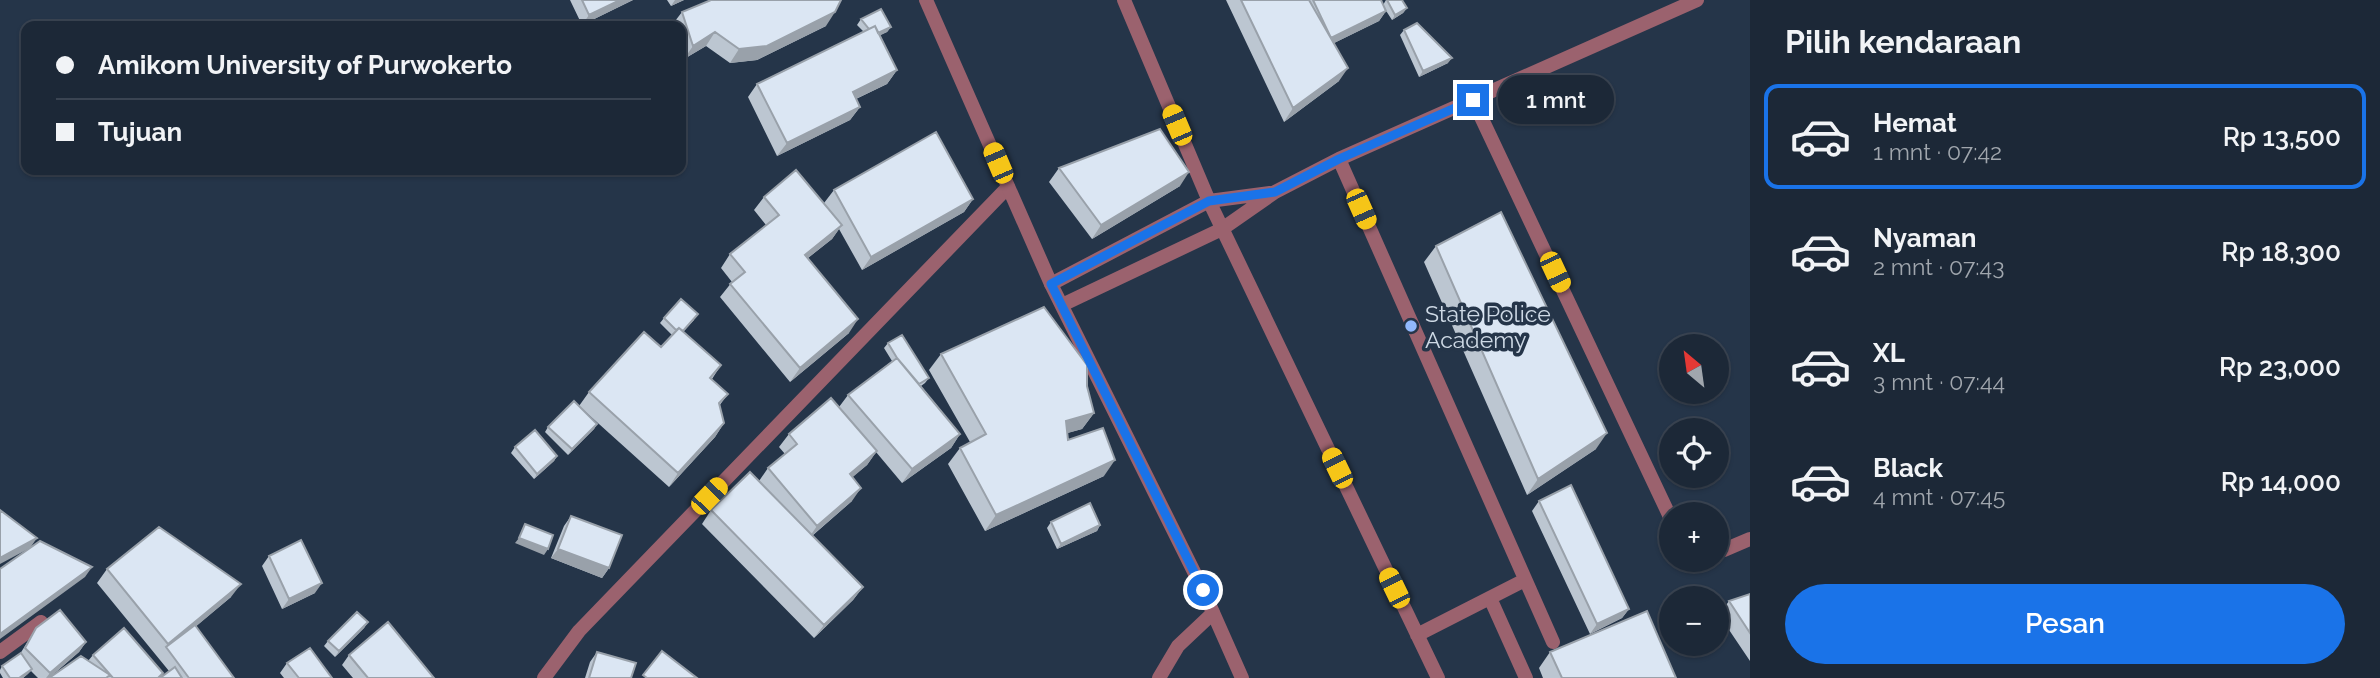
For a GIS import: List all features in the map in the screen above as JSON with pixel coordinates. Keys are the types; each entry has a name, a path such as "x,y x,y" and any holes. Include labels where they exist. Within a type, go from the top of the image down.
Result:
{"street":[{"path":"926,0 1051,284 1213,613 1242,678"},
{"path":"1124,0 1209,201 1438,678"},
{"path":"1062,305 1222,229 1275,192 1339,159 1697,0"},
{"path":"1473,100 1663,502"},
{"path":"1339,159 1553,642"},
{"path":"544,678 579,631 1008,187"},
{"path":"1051,284 1209,201 1275,192"},
{"path":"1729,548 1750,539"},
{"path":"1417,635 1525,580"},
{"path":"1490,598 1526,678"},
{"path":"1159,678 1178,646 1213,613"},
{"path":"0,652 41,622"}],"building":[{"path":"582,0 620,0 589,15"},
{"path":"711,0 841,0 835,12 767,46 739,49 715,32 693,46 682,12"},
{"path":"1241,0 1309,0 1348,68 1293,108"},
{"path":"1313,0 1381,0 1386,11 1331,38"},
{"path":"1387,0 1402,0 1407,8 1395,15"},
{"path":"881,9 891,27 878,33 875,26 869,29 861,19"},
{"path":"1417,23 1452,58 1423,71 1404,30"},
{"path":"875,26 897,70 853,92 860,107 787,143 757,84"},
{"path":"1160,129 1189,172 1101,225 1059,168"},
{"path":"936,132 973,199 871,257 834,190"},
{"path":"796,170 842,225 805,255 858,319 800,368 730,284 745,272 730,254 779,215 764,197"},
{"path":"1501,212 1607,433 1538,479 1436,246"},
{"path":"681,299 698,314 683,331 679,328 676,330 664,318"},
{"path":"1044,307 1087,365 1087,386 1094,413 1066,421 1068,440 1103,428 1115,460 996,515 960,448 986,434 941,354"},
{"path":"679,328 721,365 710,378 728,394 719,403 724,423 678,473 589,392 644,332 661,347"},
{"path":"902,335 929,378 919,384 888,343"},
{"path":"897,358 960,434 912,469 848,395"},
{"path":"831,398 877,451 850,474 861,488 817,526 768,468 797,444 789,434"},
{"path":"574,401 597,424 572,449 548,427"},
{"path":"535,430 557,456 537,474 515,447"},
{"path":"750,472 863,587 824,625 711,510"},
{"path":"1571,485 1629,609 1597,624 1539,501"},
{"path":"1090,503 1100,525 1061,544 1051,522"},
{"path":"0,510 37,538 0,558"},
{"path":"571,516 622,535 609,568 558,549"},
{"path":"525,524 553,535 548,549 519,538"},
{"path":"159,527 241,584 168,644 107,569"},
{"path":"301,540 322,583 289,599 269,556"},
{"path":"40,541 92,567 0,634 0,569"},
{"path":"1750,594 1750,633 1729,601"},
{"path":"60,610 86,642 50,673 25,648 36,628"},
{"path":"1647,611 1659,639 1659,656 1666,656 1676,678 1562,678 1550,652"},
{"path":"357,612 368,622 339,651 328,641"},
{"path":"388,622 434,678 368,678 349,655"},
{"path":"195,625 234,678 189,678 166,647"},
{"path":"124,628 163,673 158,678 113,678 93,655"},
{"path":"310,648 332,678 299,678 287,663"},
{"path":"662,651 697,678 647,678 643,675"},
{"path":"597,652 636,663 631,678 589,678"},
{"path":"21,653 32,669 19,678 10,678 2,666"},
{"path":"81,656 110,675 106,678 49,678"},
{"path":"175,667 182,678 160,678"}],"place":[{"name":"State Police Academy","path":"1411,326"}],"route":[{"path":"1203,590 1051,284 1087,262 1209,201 1275,192 1339,159 1473,100"}]}
